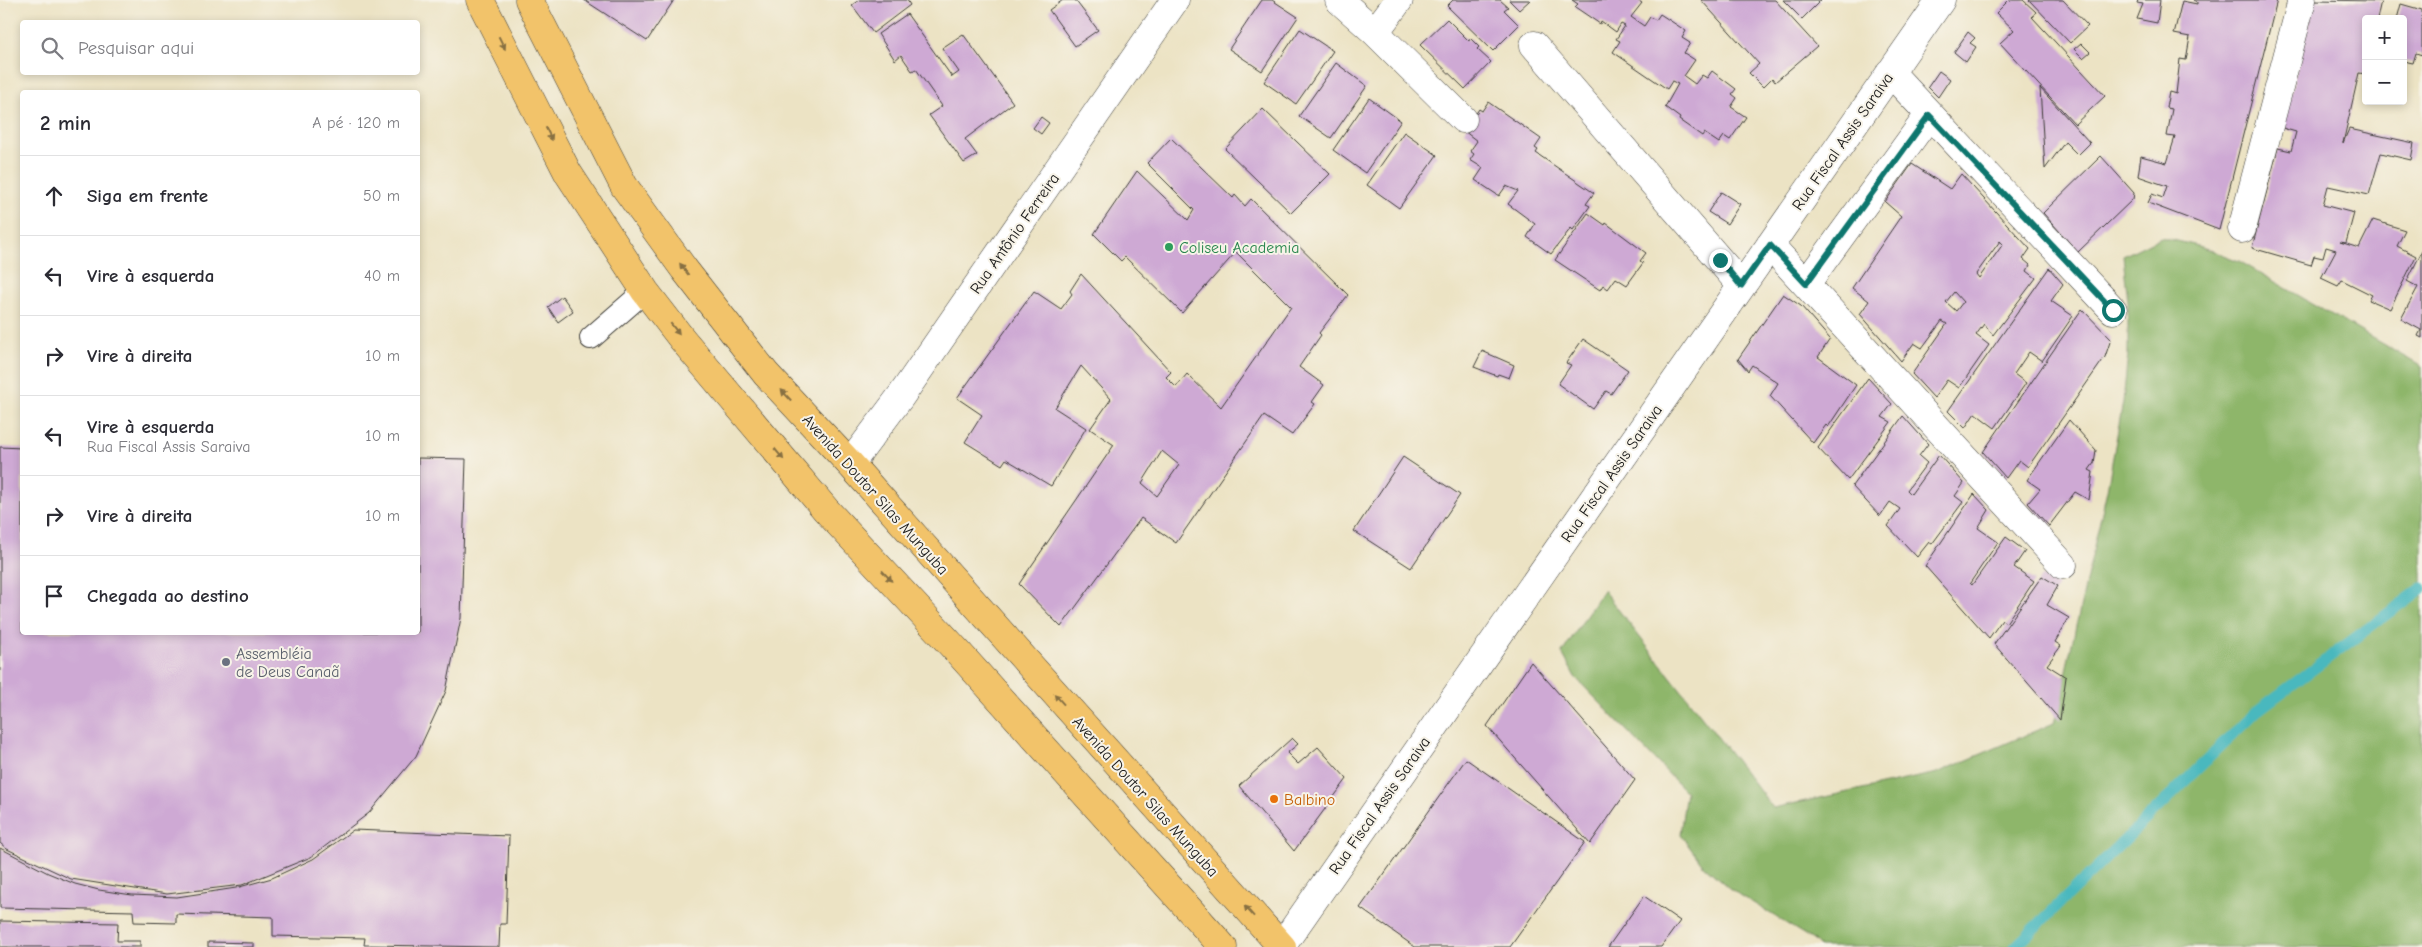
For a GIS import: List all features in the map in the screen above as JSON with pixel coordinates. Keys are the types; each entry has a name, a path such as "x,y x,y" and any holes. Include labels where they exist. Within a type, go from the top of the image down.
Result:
{"main road":[{"path":"480,0 568,173 645,291 682,339 826,510 1223,947"},
{"name":"Avenida Doutor Silas Munguba","path":"529,0 624,186 684,269 766,374 850,464 1281,947"}],"street":[{"name":"Rua Antônio Ferreira","path":"850,464 906,388 1175,0"},
{"path":"1339,0 1375,32 1463,119"},
{"path":"1375,32 1399,0"},
{"name":"Rua Fiscal Assis Saraiva","path":"1281,947 1941,0"},
{"path":"2242,229 2302,0"},
{"path":"1534,45 1741,286"},
{"path":"1890,72 2113,310"},
{"path":"1806,284 1929,115"},
{"path":"1770,245 2063,564"}],"lane":[{"path":"591,338 645,291"}],"green space":[{"path":"2161,237 2202,247 2239,261 2422,367 2422,947 1820,947 1813,940 1729,888 1703,865 1680,834 1686,792 1575,677 1562,653 1603,590 1773,808 1937,773 2054,723 2107,490 2123,402 2128,354 2128,302 2123,256"}],"building":[{"path":"584,0 674,0 647,41"},
{"path":"859,0 907,0 910,5 873,33 852,5"},
{"path":"1063,0 1075,0 1098,30 1075,46 1049,10"},
{"path":"1262,0 1272,0 1298,17 1262,71 1229,49"},
{"path":"1453,0 1500,0 1508,7 1504,10 1519,25 1493,51 1447,6"},
{"path":"1509,0 1530,0 1519,10"},
{"path":"1572,0 1637,0 1642,3 1631,17 1644,26 1650,17 1656,20 1660,14 1686,31 1682,38 1690,43 1684,53 1695,60 1684,76 1695,84 1702,75 1707,78 1712,71 1736,89 1732,94 1737,98 1731,107 1746,117 1730,140 1724,136 1719,143 1704,133 1702,136 1679,120 1680,118 1665,107 1678,84 1672,81 1667,89 1613,52 1620,41 1616,39 1625,26 1621,24 1616,32 1601,21 1600,24 1575,7 1578,4"},
{"path":"1701,0 1775,0 1817,46 1775,82 1772,78 1763,87 1749,73 1759,64"},
{"path":"1783,0 1821,0 1802,19"},
{"path":"2009,0 2023,0 2036,12 2032,17 2105,96 2075,124 2000,43 2014,30 1996,13"},
{"path":"2029,0 2063,0 2088,26 2070,43"},
{"path":"2138,0 2160,0 2157,23 2137,19 2143,4 2137,3"},
{"path":"2193,0 2277,0 2219,230 2148,203 2152,194 2163,198 2167,186 2138,176 2141,156 2167,163 2175,137 2167,136 2172,109 2166,108 2169,92 2176,94 2180,59 2186,60 2190,37 2174,34 2182,1 2197,4"},
{"path":"2314,0 2381,1 2378,15 2362,15 2362,73 2359,73 2343,143 2349,129 2414,143 2411,160 2381,153 2369,195 2328,186 2323,205 2354,213 2346,243 2340,242 2359,248 2373,220 2405,230 2397,246 2416,256 2390,309 2369,300 2372,295 2342,280 2338,286 2321,278 2336,250 2326,247 2323,258 2314,256 2311,265 2252,248 2278,148 2291,151 2296,132 2282,128"},
{"path":"2401,4 2422,10 2422,55 2416,53 2413,63 2407,62 2407,15 2398,15"},
{"path":"907,14 952,77 959,72 942,48 963,34 1013,103 965,139 977,155 964,163 929,115 942,106 916,69 912,71 901,55 895,60 878,34"},
{"path":"1447,19 1469,41 1470,38 1479,47 1477,49 1491,62 1465,89 1420,45"},
{"path":"1300,29 1333,51 1296,104 1264,82"},
{"path":"1968,32 1975,38 1970,43 1976,47 1966,62 1954,52"},
{"path":"2081,43 2090,52 2083,58 2074,49"},
{"path":"1336,63 1367,86 1331,138 1299,116"},
{"path":"1939,71 1950,79 1938,97 1928,87"},
{"path":"2040,88 2090,143 2078,155 2065,142 2045,169"},
{"path":"1369,98 1401,121 1365,173 1333,150"},
{"path":"1488,102 1541,139 1535,148 1538,150 1536,153 1594,193 1586,204 1590,206 1573,230 1571,228 1551,254 1527,237 1535,224 1508,204 1518,191 1506,186 1499,196 1475,180 1483,168 1470,160 1474,154 1470,151 1477,141 1464,131 1479,109 1482,111"},
{"path":"1263,109 1330,174 1291,213 1225,149"},
{"path":"1041,117 1049,123 1041,134 1033,128"},
{"path":"1404,132 1437,155 1399,208 1367,185"},
{"path":"1171,138 1233,198 1235,195 1245,206 1251,199 1348,295 1319,333 1321,335 1299,367 1324,385 1312,402 1315,404 1292,435 1264,416 1176,543 1141,518 1061,627 1019,584 1114,445 1090,429 1111,399 1081,366 1055,408 1086,428 1051,486 1006,459 1002,465 965,442 982,415 957,398 1034,291 1061,309 1072,294 1070,291 1081,274 1171,372 1166,377 1176,387 1187,374 1221,407 1291,307 1236,252 1182,313 1125,257 1121,261 1094,234 1137,171 1188,220 1194,210 1147,163","holes":["1162,451 1179,465 1157,496 1142,483"]},
{"path":"2101,156 2134,193 2133,199 2078,252 2043,213"},
{"path":"1912,164 1950,189 1961,174 2030,249 2023,259 2030,265 2027,271 2036,278 1993,335 1984,324 1976,335 1989,345 1959,388 1947,380 1934,398 1912,374 1947,324 1942,321 1922,348 1914,343 1901,361 1860,314 1869,301 1852,288 1901,216 1885,202","holes":["2000,241 2003,244 1979,278 1976,274","1954,292 1963,302 1956,311 1946,302"]},
{"path":"1721,192 1740,204 1727,224 1708,212"},
{"path":"1588,213 1605,225 1606,223 1646,253 1640,261 1643,263 1627,285 1616,278 1608,289 1603,285 1600,290 1555,260"},
{"path":"2422,251 2422,338 2418,336 2421,330 2401,319 2418,287 2407,281"},
{"path":"2049,268 2063,284 2051,301 2073,316 2042,361 2029,352 2014,374 2026,383 1995,428 1975,413 1965,428 1948,411"},
{"path":"1783,294 1801,306 1830,339 1818,357 1856,385 1828,427 1826,425 1813,443 1770,396 1778,383 1752,365 1748,371 1738,359"},
{"path":"562,296 573,311 558,322 548,307"},
{"path":"2082,309 2111,339 2105,357 2028,467 2019,460 2006,478 1983,452"},
{"path":"1583,339 1628,370 1611,394 1606,391 1593,409 1558,384 1571,365 1566,363"},
{"path":"1482,351 1514,365 1509,378 1498,374 1497,376 1474,367"},
{"path":"1868,378 1892,404 1882,417 1891,422 1848,480 1818,448"},
{"path":"1903,416 1928,444 1919,456 1927,463 1907,490 1911,494 1939,455 1964,483 1955,496 1963,502 1932,544 1929,542 1917,557 1888,526 1900,509 1890,502 1880,516 1852,486"},
{"path":"2069,420 2096,450 2094,463 2089,470 2093,472 2089,500 2075,492 2049,526 2028,503 2040,489 2027,480"},
{"name":"Assembléia de Deus Canaã","path":"0,447 20,448 20,635 420,635 420,458 466,459 461,618 446,691 416,756 369,813 311,857 242,885 167,894 71,879 7,849 0,843"},
{"path":"1403,457 1460,495 1411,568 1354,531"},
{"path":"1974,494 1989,510 1978,528 1998,542 1970,583 1972,585 2006,537 2025,551 2014,567 2034,581 2006,623 2002,620 1989,638 1925,566"},
{"path":"2042,576 2058,586 2047,605 2069,618 2055,642 2061,646 2047,665 2066,677 2060,720 1994,644"},
{"path":"1531,662 1635,780 1590,844 1487,726"},
{"path":"1292,738 1298,744 1287,753 1298,764 1318,747 1347,779 1294,851 1239,786"},
{"path":"1466,759 1585,842 1510,947 1415,947 1360,908"},
{"path":"353,830 509,836 506,924 500,924 499,947 364,945 365,938 273,936 273,917 176,914 176,923 134,922 133,911 0,908 0,848 48,873 75,884 132,895 177,897 236,888 272,878 313,859"},
{"path":"1644,896 1680,921 1661,947 1608,947"},
{"path":"0,921 118,923 117,941 140,941 140,947 0,947"},
{"path":"208,942 254,943 254,947 208,947"}],"waterway":[{"path":"2015,947 2257,711 2422,588"}],"place":[{"name":"Coliseu Academia","path":"1169,247"},
{"name":"Assembléia de Deus Canaã","path":"226,662"},
{"name":"Balbino","path":"1274,799"}],"route":[{"path":"1720,260 1741,286 1770,245 1806,284 1929,115 2113,310"}]}
